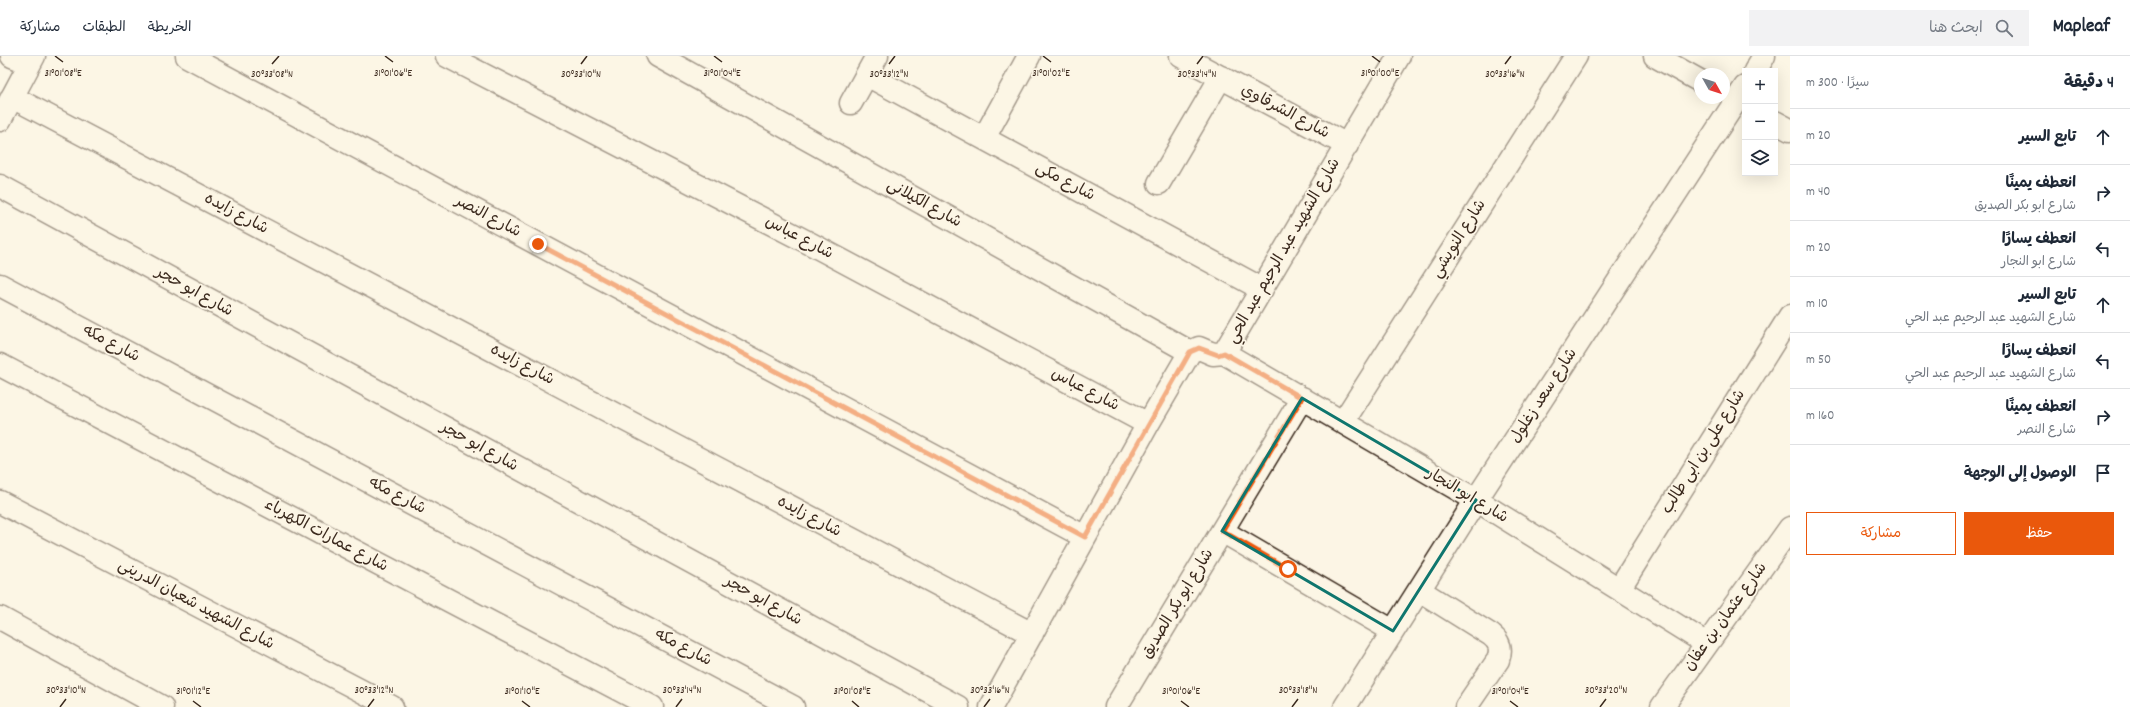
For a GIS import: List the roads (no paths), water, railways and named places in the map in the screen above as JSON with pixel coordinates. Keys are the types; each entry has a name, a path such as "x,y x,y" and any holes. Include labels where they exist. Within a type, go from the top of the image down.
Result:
{"street":[{"name":"شارع النصر","path":"187,56 1085,537"},
{"name":"شارع عباس","path":"448,56 811,244 1148,424"},
{"name":"شارع الكيلانى","path":"658,56 1190,352"},
{"path":"984,138 1029,56"},
{"name":"شارع الشرقاوي","path":"1181,56 1347,145"},
{"name":"شارع الشهيد عبد الرحيم عبد الحي","path":"1190,352 1199,348 1218,355 1224,353 1399,56"},
{"name":"شارع النويشي","path":"1343,422 1576,56"},
{"path":"1655,56 1694,78"},
{"path":"1757,68 1764,56"},
{"path":"0,120 12,96 26,58"},
{"path":"851,104 872,65"},
{"name":"شارع مكى","path":"872,65 984,138 1262,289"},
{"path":"1159,183 1221,77"},
{"name":"شارع زايده","path":"12,96 1032,634"},
{"name":"شارع سعد زغلول","path":"1345,707 1476,500 1738,97"},
{"path":"1778,124 1790,130"},
{"name":"شارع ابو حجر","path":"0,186 958,707"},
{"name":"شارع مكه","path":"0,285 793,707"},
{"name":"شارع على بن ابى طالب","path":"1619,588 1790,316"},
{"path":"991,707 1148,424 1190,352"},
{"name":"شارع ابو النجار","path":"1224,353 1476,500 1707,644"},
{"name":"شارع عمارات الكهرباء","path":"0,365 652,707"},
{"name":"شارع ابو بكر الصديق","path":"1116,707 1302,398"},
{"name":"شارع الشهيد شعبان الدرينى","path":"0,502 392,707"},
{"name":"شارع عثمان بن عفان","path":"1662,707 1790,528"},
{"path":"1222,531 1393,631"},
{"path":"1419,590 1497,639 1500,646 1498,660 1466,707"},
{"path":"0,618 162,707"}]}
